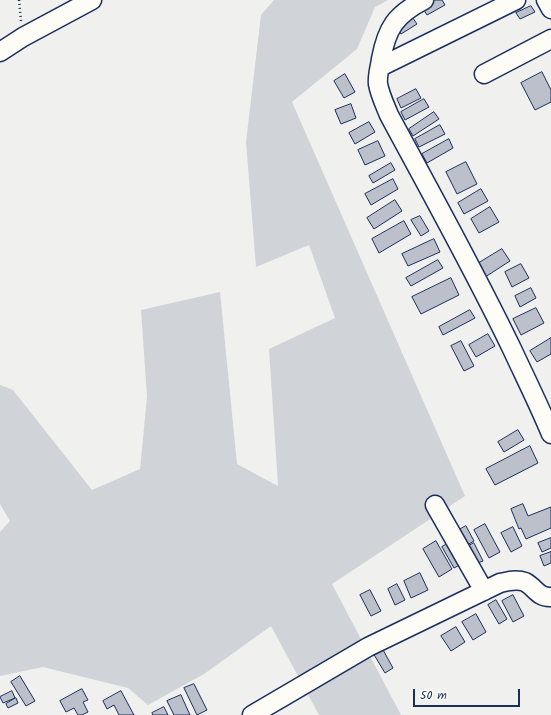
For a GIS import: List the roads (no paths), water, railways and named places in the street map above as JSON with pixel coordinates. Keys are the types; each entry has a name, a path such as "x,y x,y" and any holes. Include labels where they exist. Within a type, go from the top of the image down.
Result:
{"street":[{"path":"0,52 23,36 92,0"},
{"path":"424,0 407,10 398,18 391,27 384,42 378,82 381,97 546,409 551,434"},
{"path":"380,67 516,0"},
{"path":"546,0 551,9"},
{"path":"484,74 551,38"},
{"path":"435,505 484,591"},
{"path":"252,715 368,647 500,583 512,580 524,582 541,596 551,597"}]}
